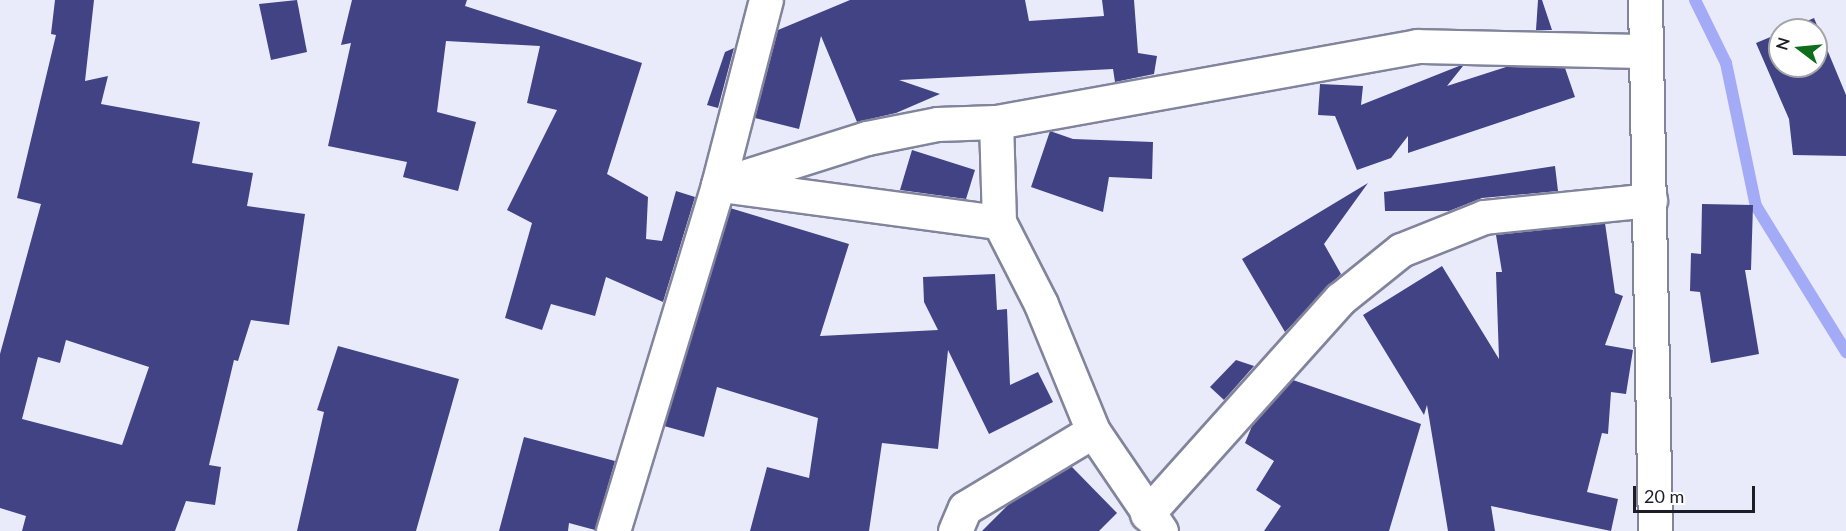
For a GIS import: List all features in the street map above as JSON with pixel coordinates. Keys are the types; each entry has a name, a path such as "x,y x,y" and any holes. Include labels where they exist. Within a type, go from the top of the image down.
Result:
{"street":[{"path":"614,531 718,184 766,0"},
{"path":"1645,0 1655,531"},
{"path":"718,184 867,138 937,124 996,122 1417,46 1646,51"},
{"path":"996,122 999,222 1041,304 1093,431 1154,522 1340,299 1401,250 1484,217 1650,200"},
{"path":"718,184 999,222"},
{"path":"955,531 965,508 1093,431"}],"building":[{"path":"55,0 94,0 85,81 108,76 101,104 200,122 192,163 253,173 247,206 305,214 289,325 251,320 238,361 234,360 209,465 221,467 215,505 186,501 175,531 22,531 26,516 0,508 0,354 41,204 17,198 56,35 51,34","holes":["66,340 149,367 122,445 22,419 38,357 60,363"]},
{"path":"297,0 307,52 271,60 259,4"},
{"path":"352,0 467,0 465,6 642,63 607,174 648,197 646,239 662,241 676,191 695,197 663,302 606,277 595,316 551,304 542,330 505,318 532,223 507,210 557,110 527,103 540,46 446,41 437,112 476,122 458,191 403,177 407,162 328,146 351,43 341,45"},
{"path":"850,0 1025,0 1029,21 1104,16 1102,0 1134,0 1138,53 1157,56 1154,74 1115,82 1113,69 899,80 940,94 896,113 857,122 821,36 799,129 755,118 778,30"},
{"path":"1538,0 1542,0 1552,30 1536,30"},
{"path":"1768,38 1768,71 1756,43"},
{"path":"734,48 718,108 707,105 725,52"},
{"path":"1828,52 1846,95 1846,156 1793,155 1789,119 1771,78 1828,78"},
{"path":"1463,66 1447,86 1506,67 1565,68 1575,97 1408,153 1408,136 1391,158 1357,170 1335,116 1318,115 1320,84 1363,86 1361,105"},
{"path":"1050,131 1073,139 1153,142 1152,179 1109,177 1103,212 1031,187"},
{"path":"912,150 975,170 966,199 900,190"},
{"path":"1555,166 1558,191 1482,198 1449,211 1385,211 1384,192"},
{"path":"1368,183 1324,244 1341,274 1285,332 1242,259"},
{"path":"1702,204 1753,205 1751,270 1745,270 1759,354 1711,363 1700,292 1690,291 1691,253 1701,254"},
{"path":"730,208 849,244 820,336 938,330 924,302 923,277 995,274 997,310 1007,309 1010,385 1038,372 1053,402 989,434 948,350 938,449 882,443 869,531 750,531 767,467 809,478 818,418 717,387 704,437 664,426"},
{"path":"1605,223 1615,293 1623,296 1605,345 1633,350 1626,394 1611,392 1608,434 1602,433 1587,492 1618,499 1611,531 1491,506 1495,531 1448,531 1427,405 1424,415 1363,315 1442,266 1499,359 1496,272 1502,272 1496,235"},
{"path":"338,346 459,379 416,531 297,531 324,412 317,410"},
{"path":"1236,360 1254,366 1224,400 1210,387"},
{"path":"1293,380 1421,424 1389,531 1264,531 1281,506 1256,490 1274,461 1245,443 1252,426"},
{"path":"524,437 615,461 595,530 569,523 568,531 499,531"},
{"path":"1071,466 1117,513 1099,531 982,531 1011,502"}],"waterway":[{"path":"1695,0 1726,63 1756,206 1846,352"}]}
